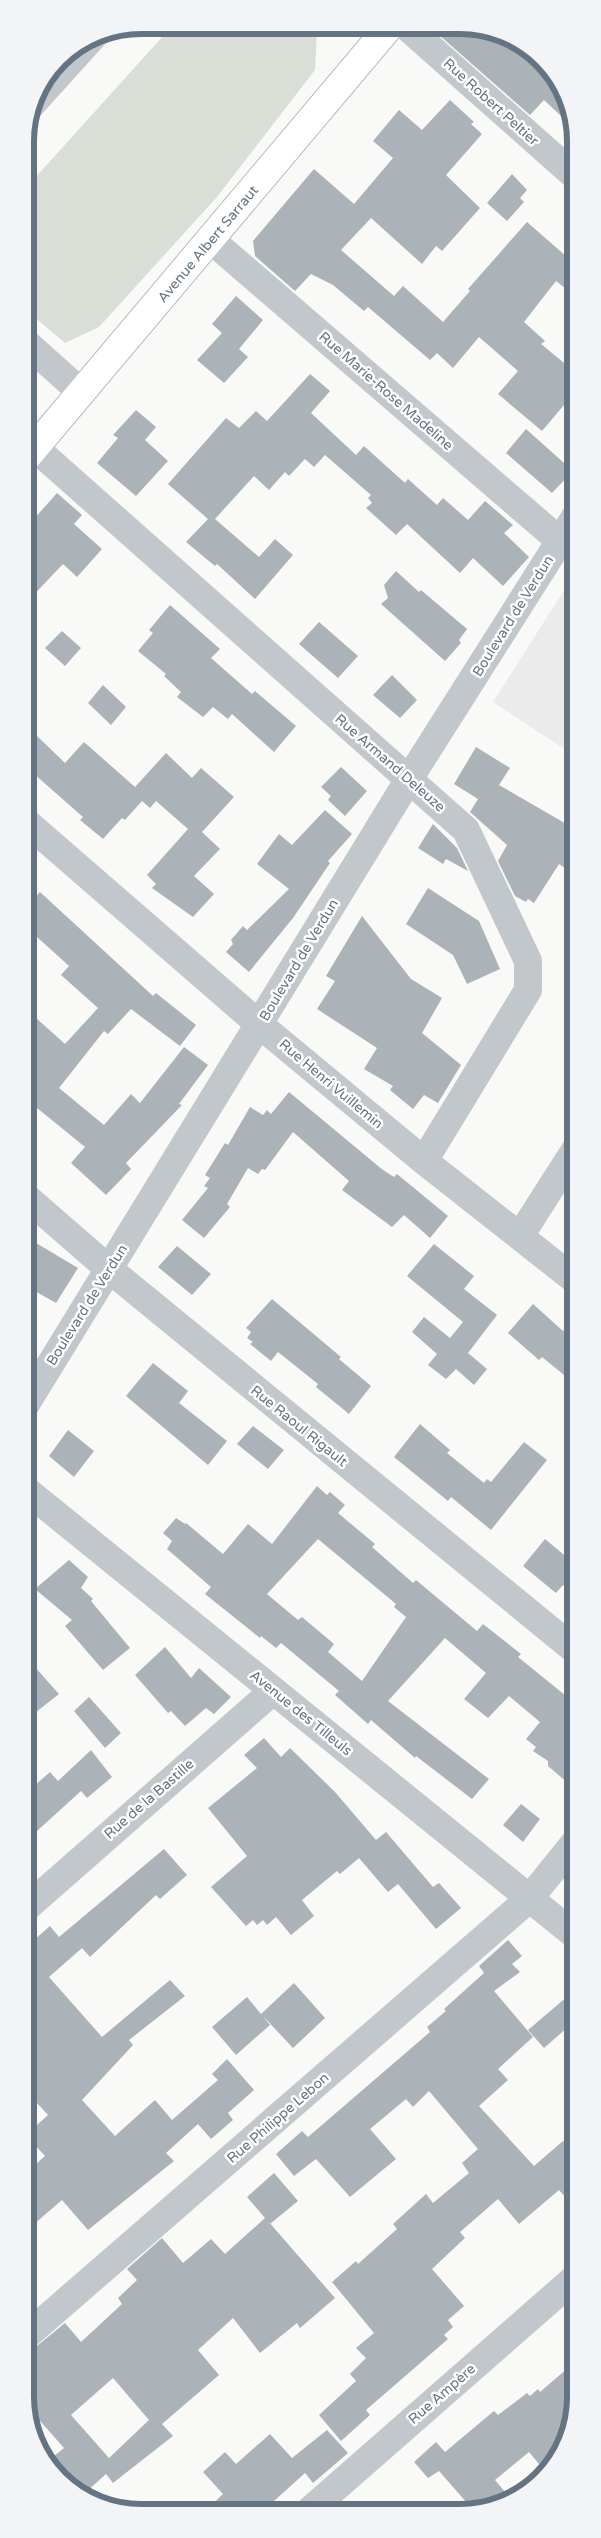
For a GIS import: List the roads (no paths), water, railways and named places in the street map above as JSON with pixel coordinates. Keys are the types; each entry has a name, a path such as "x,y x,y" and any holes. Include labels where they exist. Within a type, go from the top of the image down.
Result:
{"street":[{"name":"Avenue Albert Sarraut","path":"34,449 386,34"},
{"name":"Rue Robert Peltier","path":"401,34 567,169"},
{"name":"Rue Marie-Rose Madeline","path":"211,240 560,541"},
{"path":"34,350 82,393"},
{"name":"Rue Armand Deleuze","path":"34,457 466,830 528,961 528,990 424,1161"},
{"name":"Boulevard de Verdun","path":"34,1391 409,779 567,530"},
{"name":"Rue Henri Vuillemin","path":"34,828 260,1025 424,1161 567,1274"},
{"path":"520,1236 567,1173"},
{"name":"Rue Raoul Rigault","path":"34,1204 110,1270 567,1645"},
{"name":"Avenue des Tilleuls","path":"34,1497 567,1929"},
{"name":"Rue de la Bastille","path":"34,1901 273,1691"},
{"name":"Rue Philippe Lebon","path":"34,2329 529,1899 567,1853"},
{"name":"Rue Ampère","path":"316,2504 567,2285"}],"lane":[{"path":"40,105 95,44"}]}
